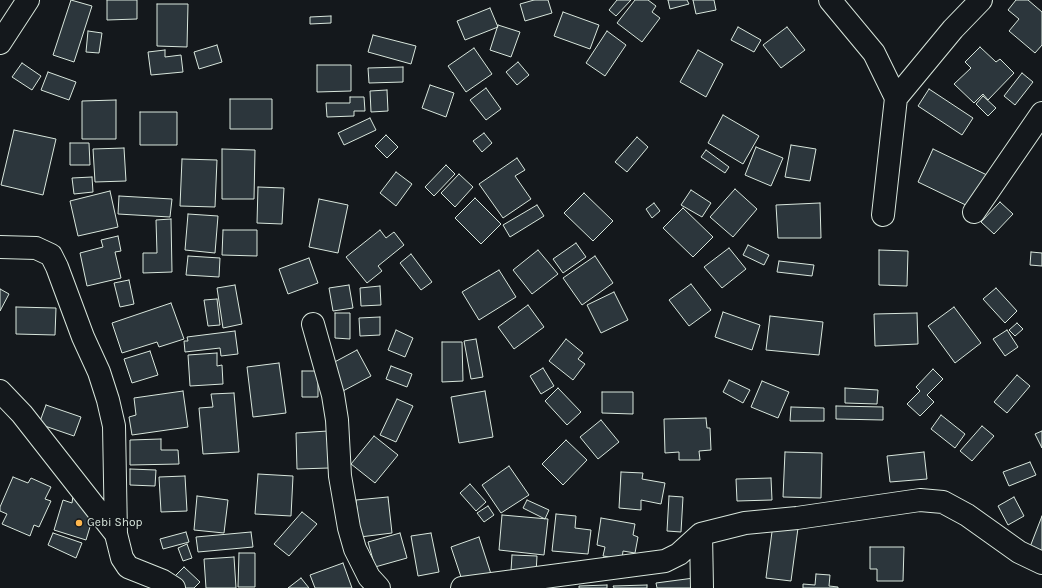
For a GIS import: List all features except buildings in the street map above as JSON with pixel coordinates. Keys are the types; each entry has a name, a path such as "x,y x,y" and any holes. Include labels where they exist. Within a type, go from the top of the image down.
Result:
{"street":[{"path":"0,43 28,0"},
{"path":"830,0 874,53 896,98 883,215"},
{"path":"896,98 953,29 981,0"},
{"path":"974,212 1042,113"},
{"path":"0,247 36,248 51,255 57,267 83,337 99,372 108,400 114,426 116,534 122,558 128,567 163,581 174,588"},
{"path":"313,324 333,395 337,420 340,476 349,528 359,556 369,577 379,588"},
{"path":"0,391 22,414 116,534"},
{"path":"462,588 665,561 679,554 701,534 745,523 797,518 920,500 943,502 967,515 1019,552 1042,563"},
{"path":"701,534 702,588"}],"place":[{"name":"Gebi Shop","path":"79,523"}]}
